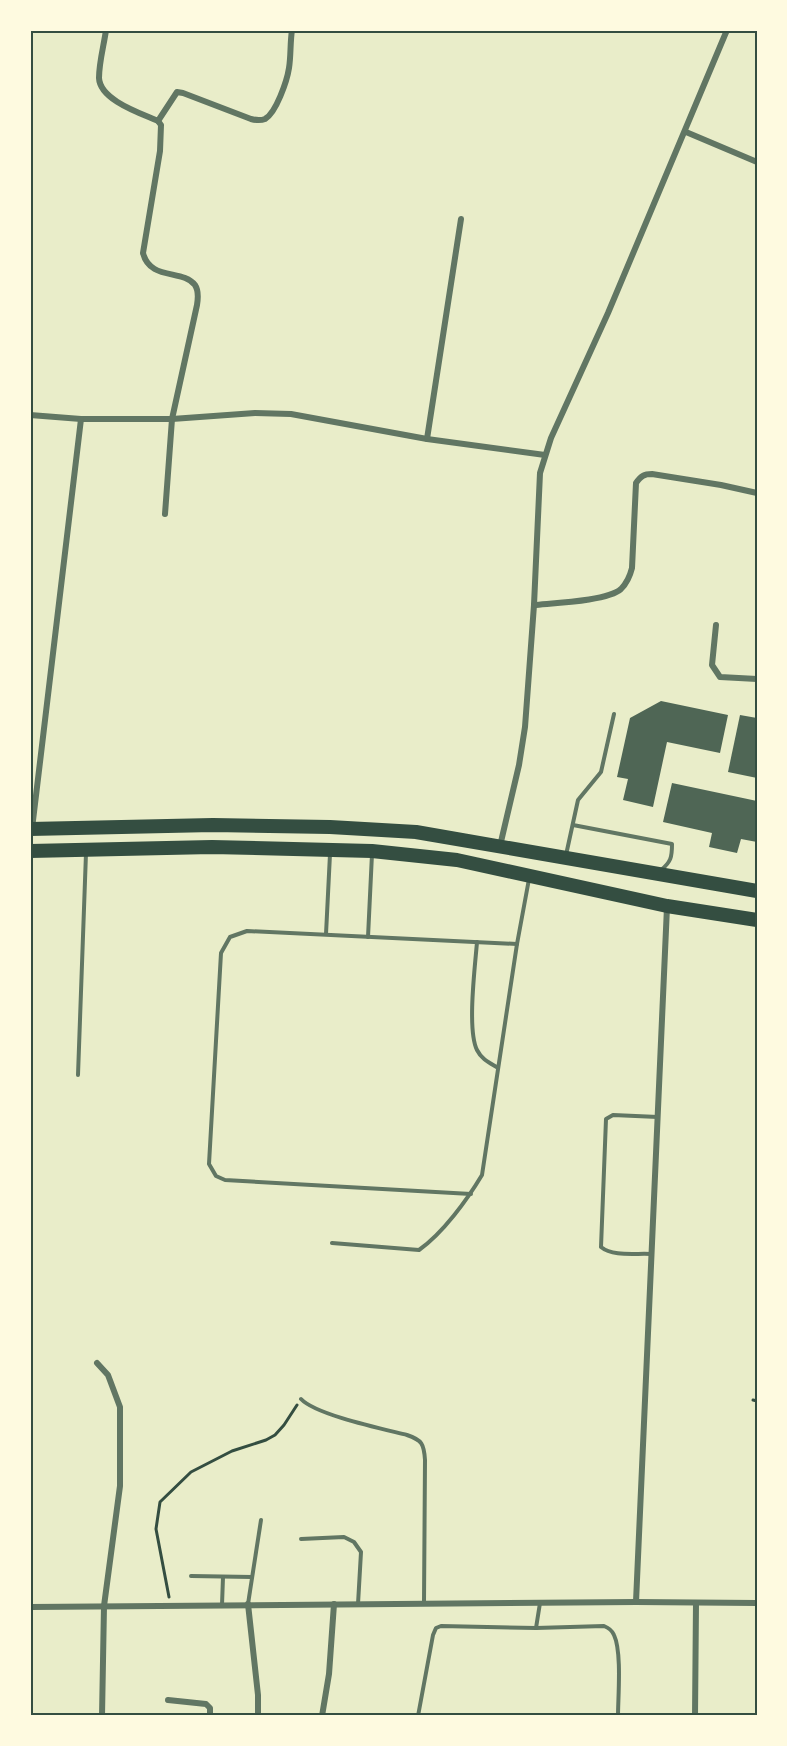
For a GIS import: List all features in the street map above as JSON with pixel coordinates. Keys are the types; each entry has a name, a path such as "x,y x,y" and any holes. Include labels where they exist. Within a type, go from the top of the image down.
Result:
{"highway":[{"path":"31,829 213,825 330,827 416,832 757,891"},
{"path":"30,851 212,847 372,851 456,860 667,906 757,920"}],"street":[{"path":"106,30 99,79 102,90 111,98 158,121 161,125 160,151 143,253 146,262 151,267 190,281 196,286 198,293 172,419 165,514"},
{"path":"158,121 177,92 251,119 258,121 265,119 273,112 287,79 292,30"},
{"path":"500,846 519,765 525,727 540,473 545,455 728,30"},
{"path":"686,132 757,162"},
{"path":"428,439 461,219"},
{"path":"30,415 81,419 172,419 255,413 291,414 428,439 545,455"},
{"path":"31,829 33,788 81,419"},
{"path":"534,605 606,597 620,590 632,568 636,483 645,474 721,485 757,494"},
{"path":"716,625 712,665 720,677 757,679"},
{"path":"636,1602 667,906"},
{"path":"97,1363 108,1375 120,1407 120,1486 104,1606 102,1716"},
{"path":"30,1607 541,1602 757,1603"},
{"path":"695,1716 696,1603"},
{"path":"248,1604 258,1695 258,1716"},
{"path":"322,1716 329,1674 334,1604"},
{"path":"168,1700 206,1704 210,1708 210,1716"}],"lane":[{"path":"566,858 578,800 601,772 614,714"},
{"path":"573,825 672,844 672,858 655,874"},
{"path":"78,1075 86,849"},
{"path":"326,934 330,849"},
{"path":"368,937 372,851"},
{"path":"332,1243 419,1250 430,1242 471,1194 482,1175 517,944 530,875"},
{"path":"471,1194 225,1180 216,1176 209,1164 221,953 230,937 247,931 517,944"},
{"path":"477,942 472,1034 483,1060 498,1068"},
{"path":"652,1254 606,1251 601,1247 606,1119 613,1115 658,1117"},
{"path":"301,1400 307,1406 322,1412 407,1435 422,1443 425,1460 424,1603"},
{"path":"248,1604 261,1520"},
{"path":"301,1539 344,1537 354,1542 361,1552 358,1604"},
{"path":"191,1576 252,1577"},
{"path":"222,1605 223,1576"},
{"path":"536,1628 541,1602"},
{"path":"418,1716 433,1635 441,1626 536,1628 604,1626 610,1629 615,1636 619,1665 618,1716"}],"path":[{"path":"170,1605 156,1529 160,1502 191,1472 232,1451 266,1440 275,1434 301,1400"}],"building":[{"path":"661,701 728,715 720,753 667,742 653,807 623,800 628,779 617,777 630,718"},
{"path":"740,715 757,718 757,778 728,772"},
{"path":"672,783 757,801 757,842 741,839 737,853 709,847 712,833 663,822"}]}
